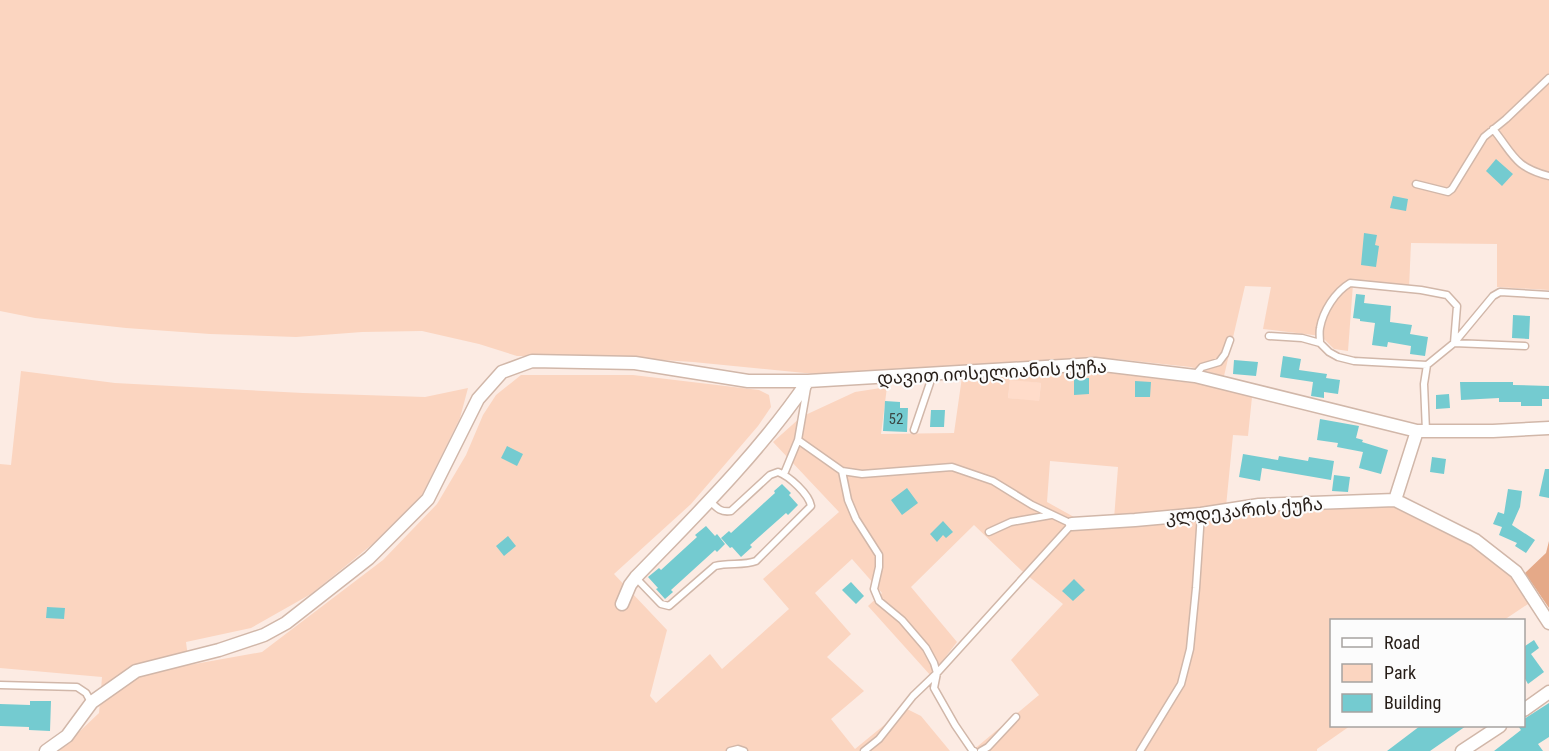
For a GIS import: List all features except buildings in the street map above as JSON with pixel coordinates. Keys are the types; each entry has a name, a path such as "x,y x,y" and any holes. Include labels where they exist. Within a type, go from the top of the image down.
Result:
{"street":[{"name":"დავით იოსელიანის ქუჩა","path":"92,702 136,671 219,650 264,635 286,623 369,558 428,499 478,399 502,372 532,361 635,363 748,381 808,381 1095,364 1195,376 1422,431 1549,428"},
{"path":"622,604 636,577 772,429 808,381"},
{"path":"1395,500 1422,431"},
{"name":"კლდეკარის ქუჩა","path":"1072,524 1201,514 1259,505 1395,500 1475,540 1516,572 1549,623"},
{"path":"1525,709 1549,692"},
{"path":"46,751 67,736 92,702"},
{"path":"1462,751 1498,727"}],"lane":[{"path":"1416,184 1448,192 1452,189 1484,137 1549,78"},
{"path":"1493,129 1519,164 1536,173 1549,176"},
{"path":"1320,343 1323,317 1341,288 1350,284 1421,290 1447,295 1456,306 1454,343"},
{"path":"1422,431 1427,365 1454,343 1493,296 1500,292 1549,295"},
{"path":"1269,336 1302,338 1320,343 1338,357 1354,361 1427,365"},
{"path":"1195,376 1202,367 1219,362 1230,340"},
{"path":"1454,343 1525,346"},
{"path":"914,430 933,373"},
{"path":"784,474 798,440 808,381"},
{"path":"798,440 842,471 862,474 952,467 993,481 1032,505 1072,524 937,673 913,696 879,739 864,751"},
{"path":"842,471 848,500 856,519 879,555 874,589 879,601 902,620 926,648 937,673 934,688 955,725 974,751"},
{"path":"636,577 661,604 669,606 715,566 748,564 756,561 811,506 810,499 784,474 778,472 770,475 730,512 720,510 709,500"},
{"path":"1140,751 1181,684 1190,649 1201,514"},
{"path":"989,532 1011,522 1051,515"},
{"path":"0,686 77,687 86,693 92,702"},
{"path":"981,751 988,747 1016,717"},
{"path":"730,751 738,749 744,751"}],"shaded area":[{"path":"1010,379 1041,383 1039,402 1008,398"},
{"path":"1549,541 1549,608 1525,573 1546,553"}],"green space":[{"path":"0,0 1549,0 1549,290 1497,287 1497,244 1411,243 1409,289 1353,284 1348,351 1334,349 1321,336 1263,329 1271,287 1245,286 1224,376 1190,367 1116,359 1079,359 825,375 601,356 517,356 479,344 422,331 362,332 296,337 126,328 35,318 0,311"},
{"path":"1088,370 1208,385 1252,397 1248,436 1233,435 1225,517 1270,510 1394,505 1472,546 1510,576 1531,602 1506,619 1330,619 1330,727 1349,727 1317,751 972,751 1039,695 1011,660 1063,604 1022,571 974,525 911,587 957,642 931,676 868,606 882,593 852,559 815,593 851,634 827,657 864,691 831,719 855,749 905,708 921,716 950,751 59,751 99,713 102,677 0,668 0,464 11,465 21,371 115,383 303,393 425,397 468,388 460,418 420,499 374,543 311,594 251,628 186,642 189,665 262,652 383,560 437,504 466,455 483,415 496,395 521,375 633,375 759,390 769,395 771,407 758,426 691,504 614,574 667,630 650,696 656,703 710,654 722,669 789,609 763,579 839,512 773,442 801,417 855,392 887,387 881,434 954,433 962,377","holes":["1010,380 1041,383 1039,401 1008,398","1050,461 1118,467 1114,519 1074,517 1047,502"]}]}
